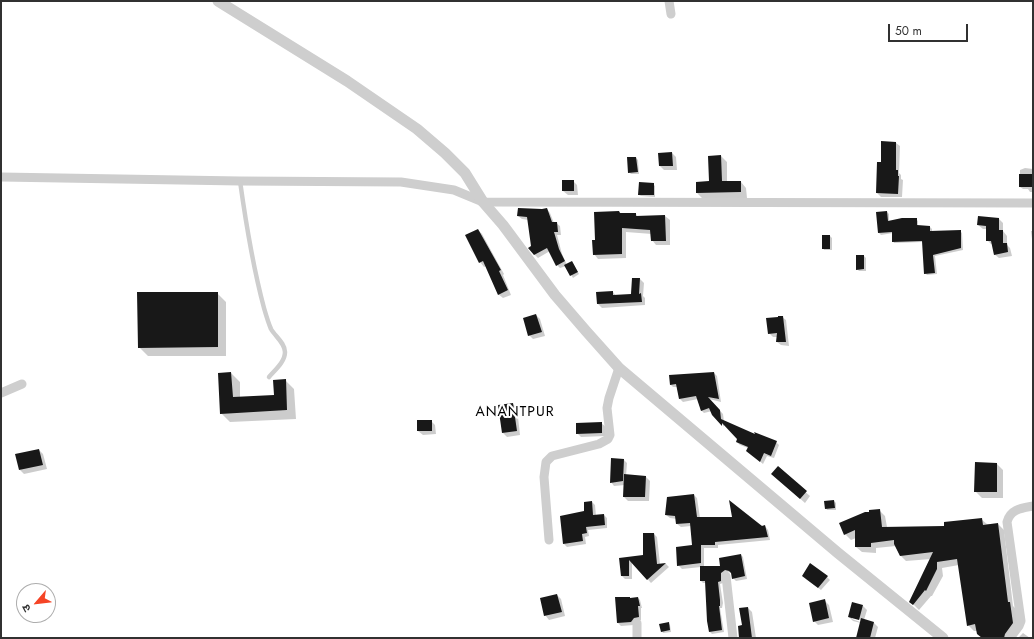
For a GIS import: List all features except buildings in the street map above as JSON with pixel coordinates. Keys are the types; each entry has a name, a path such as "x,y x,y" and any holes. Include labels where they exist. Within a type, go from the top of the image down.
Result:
{"street":[{"path":"218,1 347,81 417,129 446,153 465,173 483,202 503,225 555,295 619,368 838,553 943,638"},
{"path":"669,1 671,14"},
{"path":"1,177 401,182 454,190 483,202 1033,203"},
{"path":"549,540 544,477 546,462 552,456 599,444 608,439 610,435 607,408 619,368"},
{"path":"1,393 22,384"},
{"path":"1010,638 1021,621 1007,522 1008,516 1011,512 1017,509 1033,506"},
{"path":"726,576 733,638"},
{"path":"636,623 637,638"}],"lane":[{"path":"240,181 246,222 264,308 270,326 286,350 284,357 269,377"}],"district":[{"name":"ANANTPUR","path":"515,413"}]}
